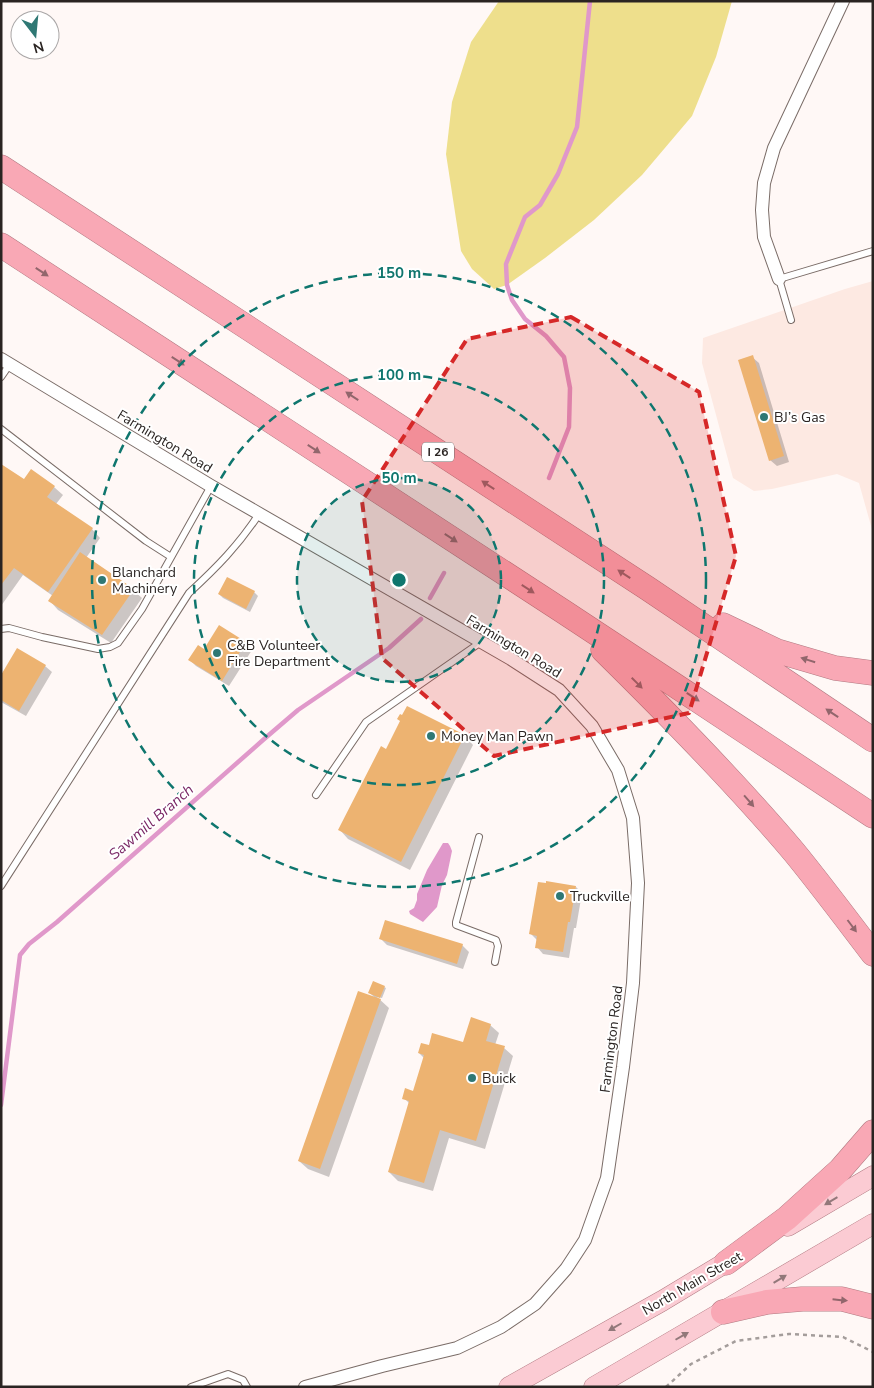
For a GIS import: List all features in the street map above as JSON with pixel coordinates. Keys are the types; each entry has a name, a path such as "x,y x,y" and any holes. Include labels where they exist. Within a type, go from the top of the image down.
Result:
{"highway":[{"name":"I 26","path":"1,166 647,588 873,740"},
{"path":"1,245 873,816"},
{"path":"647,588 777,651 835,668 873,673"},
{"path":"564,612 662,708 728,777 794,852 873,954"},
{"path":"726,1263 788,1218 840,1170 873,1132"},
{"path":"723,1312 767,1302 802,1299 842,1299 873,1307"}],"main road":[{"name":"North Main Street","path":"509,1387 637,1315 873,1176"},
{"path":"594,1387 873,1224"}],"street":[{"path":"779,279 764,237 762,210 764,183 774,148 844,1"},
{"name":"Farmington Road","path":"6,362 211,486 511,659 559,690 592,726 618,770 633,818 638,883 633,983 623,1068 606,1178 585,1240 566,1269 535,1304 501,1327 457,1348 305,1387"},
{"name":"Farmington Road","path":"320,1387 382,1366"}],"lane":[{"path":"791,320 779,279 873,251"},
{"path":"1,377 6,362"},
{"path":"1,429 146,541 170,557"},
{"path":"1,629 9,628 42,638 98,649 110,647 118,643 142,608 211,486"},
{"path":"1,886 189,593 232,551 259,514"},
{"path":"316,794 366,722 481,642"},
{"path":"479,837 456,925 496,940 498,946 495,962"},
{"path":"192,1387 228,1374 243,1380 247,1387"}],"path":[{"path":"666,1387 691,1364 736,1341 789,1334 843,1337 873,1352"}],"highlighted area":[{"path":"571,317 699,392 736,556 689,713 494,756 382,658 362,501 467,339"}],"shaded area":[{"path":"499,1 732,1 716,57 692,116 642,175 594,220 507,285 494,289 472,269 461,251 446,154 452,102 471,42"},
{"path":"873,281 873,533 859,483 837,474 772,489 754,491 733,478 702,363 703,338"},
{"path":"443,843 448,843 452,851 447,875 442,885 437,907 423,922 410,914 409,911 414,908 417,894 427,870"}],"building":[{"path":"753,355 784,456 769,461 738,360"},
{"path":"1,464 24,479 31,469 55,486 47,497 93,528 48,592 14,568 1,585"},
{"path":"80,552 134,589 102,635 48,601"},
{"path":"227,577 255,591 246,609 218,594"},
{"path":"219,625 246,642 222,681 188,660 198,645 204,649"},
{"path":"17,648 46,665 19,711 1,700 1,675"},
{"path":"407,706 465,735 401,862 338,830 381,746 386,749 400,721 397,719 400,714 402,715"},
{"path":"546,881 576,886 563,952 535,948 537,936 529,934 538,882 546,883"},
{"path":"385,920 463,944 457,964 379,939"},
{"path":"373,981 385,986 380,998 368,993"},
{"path":"358,991 381,999 320,1169 298,1161"},
{"path":"471,1017 491,1024 486,1041 505,1046 476,1141 440,1130 424,1183 388,1172 409,1101 402,1099 405,1088 413,1091 424,1055 418,1053 421,1043 429,1045 432,1033 463,1042"}],"waterway":[{"name":"Sawmill Branch","path":"549,478 569,427 570,388 564,357 546,336 525,319 512,300 507,285 506,264 525,217 540,205 558,174 577,127 590,1"},
{"name":"Sawmill Branch","path":"430,598 444,573"},
{"name":"Sawmill Branch","path":"1,1105 20,955 29,944 57,922 298,710 389,648 421,619"}],"place":[{"name":"BJ’s Gas","path":"764,417"},
{"name":"Blanchard Machinery","path":"102,580"},
{"name":"C&B Volunteer Fire Department","path":"217,653"},
{"name":"Money Man Pawn","path":"431,736"},
{"name":"Truckville","path":"560,896"},
{"name":"Buick","path":"472,1078"}]}
